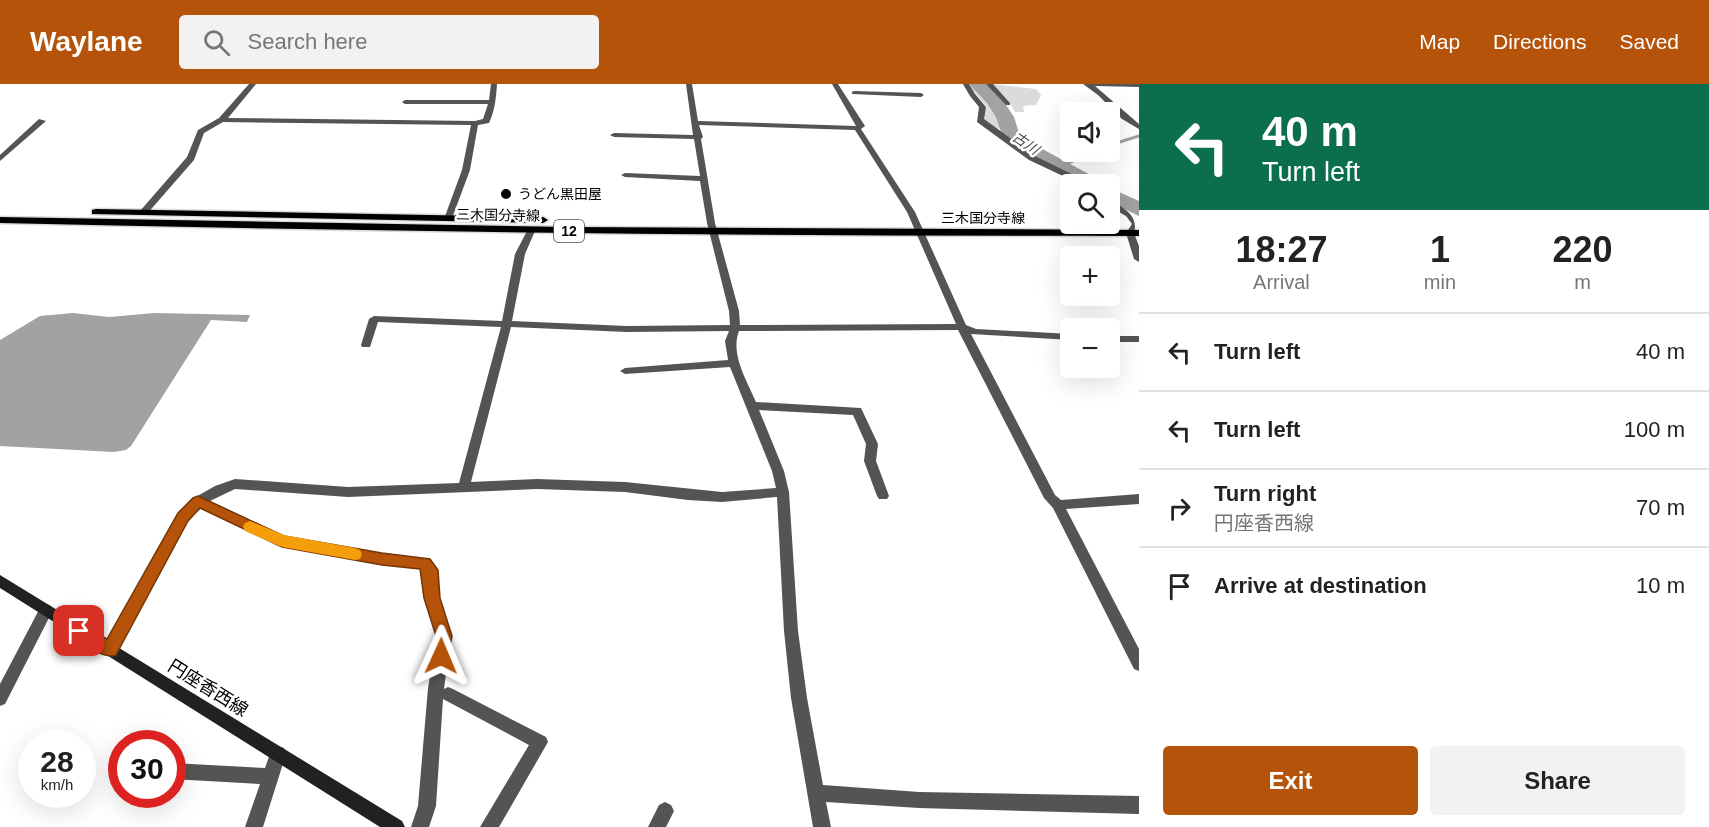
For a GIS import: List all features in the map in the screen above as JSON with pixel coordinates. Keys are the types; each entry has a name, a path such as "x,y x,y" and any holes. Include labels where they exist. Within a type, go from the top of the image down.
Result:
{"main road":[{"name":"三木国分寺線","path":"0,210 712,227 1136,228"},
{"name":"三木国分寺線","path":"0,220 338,229 531,231 712,227"},
{"name":"円座香西線","path":"0,581 396,827"}],"street":[{"path":"144,213 191,158 201,132 222,120 253,84"},
{"path":"222,120 475,123 486,121 493,102 494,84"},
{"path":"689,84 712,227 734,311 735,329 730,341 735,363 778,471 783,492 791,631 814,794 822,827"},
{"path":"696,123 856,128 861,126 835,84"},
{"path":"862,84 870,94"},
{"path":"966,84 983,106 980,120 1032,158 1065,174"},
{"path":"988,84 1008,104"},
{"path":"1084,84 1139,85"},
{"path":"1084,84 1104,94 1113,107 1139,126"},
{"path":"854,93 921,95"},
{"path":"405,102 493,102"},
{"path":"0,159 42,121"},
{"path":"448,219 466,170 475,123"},
{"path":"856,128 911,212 962,327 1050,498 1058,505 1139,664"},
{"path":"614,135 699,137"},
{"path":"625,175 703,179"},
{"path":"1120,209 1129,214 1136,228 1139,259"},
{"path":"464,486 507,323 520,254 531,231"},
{"path":"366,345 374,320 627,329 962,327 974,332 1060,336"},
{"path":"1120,339 1139,339"},
{"path":"625,371 735,363"},
{"path":"752,406 788,405 825,411 857,411 872,444 870,461 883,496"},
{"path":"110,650 183,517 198,501 223,487 235,484 348,492 537,484 625,487 722,497 783,492"},
{"path":"1058,505 1139,499"},
{"path":"198,501 282,541 382,559 424,563 430,570 432,598 444,636 436,687 427,806 420,827"},
{"path":"0,699 46,610"},
{"path":"448,694 540,742 489,827"},
{"path":"254,827 278,754"},
{"path":"186,772 271,776"},
{"path":"814,794 919,800 1139,805"}],"shaded area":[{"path":"967,84 971,84 994,104 1002,129 985,122 982,117 987,107"},
{"path":"992,84 1036,89 1041,95 1036,105 1023,106 1024,112 1015,112 1008,100"},
{"path":"73,313 109,317 155,313 250,315 247,322 211,320 131,446 126,450 114,452 0,446 0,340 40,316"}],"waterway":[{"name":"古川","path":"977,84 994,100 1005,117 1011,135 1024,147 1074,174"},
{"path":"1120,142 1139,136"},
{"path":"1059,167 1071,162"},
{"name":"古川","path":"1120,200 1139,210"}],"slow traffic":[{"path":"250,527 282,541 355,554"}],"place":[{"name":"うどん黒田屋","path":"506,194"}],"route":[{"path":"79,631 110,650 183,517 198,501 229,518 282,541 382,559 424,563 430,570 432,598 444,636 441,656"}]}
